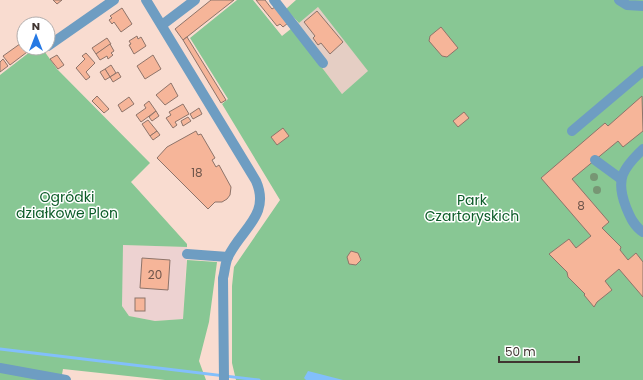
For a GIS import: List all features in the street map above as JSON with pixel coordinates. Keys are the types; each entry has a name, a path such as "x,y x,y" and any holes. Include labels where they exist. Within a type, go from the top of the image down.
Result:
{"street":[{"path":"56,40 114,0"},
{"path":"146,0 261,191 261,202 257,216 228,257 223,278 224,380"},
{"path":"162,25 195,0"},
{"path":"274,0 323,63"},
{"path":"619,0 628,5 643,6"},
{"path":"572,131 643,71"},
{"path":"643,149 630,162 621,179 621,196 629,216 637,228 643,232"},
{"path":"595,160 621,179"},
{"path":"187,254 228,257"},
{"path":"0,368 66,380"}],"shaded area":[{"path":"318,7 369,71 342,94 292,28"},
{"path":"122,245 187,247 183,319 155,321 129,316 122,306"}],"green space":[{"name":"Park Czartoryskich","path":"237,0 253,0 282,36 292,28 342,94 368,71 318,7 299,23 286,9 296,0 643,0 643,380 236,380 232,363 232,286 234,267 280,200 222,104 228,99 190,38"},
{"name":"Ogródki działkowe Plon","path":"25,56 48,56 57,69 150,163 131,182 187,244 187,247 123,245 122,306 129,316 155,321 183,319 187,260 217,262 209,322 199,361 206,380 165,380 63,369 61,380 0,380 0,75"}],"water":[{"path":"308,371 343,380 306,380 304,378"}],"building":[{"path":"53,0 62,0 57,4"},
{"path":"211,0 234,0 183,40 175,29"},
{"path":"256,0 265,0 272,9 275,7 288,23 283,27 280,24 277,26"},
{"path":"122,8 132,24 121,32 114,22 112,24 109,20 112,18 110,16"},
{"path":"317,11 343,42 330,54 321,43 318,45 313,38 315,36 304,22"},
{"path":"441,27 458,48 447,57 442,56 429,41 430,36"},
{"path":"137,36 138,39 141,37 146,46 134,54 129,45 131,44 129,41"},
{"path":"187,37 226,100 221,103 183,40"},
{"path":"107,38 111,44 96,54 92,48"},
{"path":"110,44 114,51 111,53 113,55 108,59 107,56 100,60 96,54"},
{"path":"16,47 16,56 22,56 10,65 3,56"},
{"path":"86,53 95,63 86,72 90,77 86,80 76,68 85,59 82,56"},
{"path":"153,55 161,69 145,79 137,66"},
{"path":"56,56 64,65 58,69 50,59"},
{"path":"3,59 8,66 0,72 0,62"},
{"path":"111,65 116,73 110,77 105,69"},
{"path":"105,69 110,77 105,80 100,72"},
{"path":"118,72 121,77 113,82 110,77"},
{"path":"171,83 178,96 165,105 156,95"},
{"path":"97,96 109,109 104,113 92,101"},
{"path":"642,96 643,131 623,147 618,141 572,179 609,222 602,228 621,247 620,250 628,260 636,253 643,262 643,297 619,269 605,281 612,290 597,302 594,307 584,295 585,294 568,277 567,272 549,254 569,239 576,248 591,236 541,178 605,123 608,126"},
{"path":"129,97 134,104 122,112 118,105"},
{"path":"149,101 156,111 141,122 136,115 146,108 144,105"},
{"path":"183,104 189,114 175,122 177,125 173,128 166,118 171,115 169,112"},
{"path":"199,108 202,114 193,119 190,114"},
{"path":"156,111 159,116 152,121 149,117"},
{"path":"464,112 469,118 458,127 453,121"},
{"path":"188,117 191,121 183,126 181,121"},
{"path":"148,120 157,131 150,136 142,124"},
{"path":"283,128 289,136 277,145 271,137"},
{"path":"157,131 160,135 153,140 150,136"},
{"path":"196,131 198,135 201,134 215,158 212,160 216,167 219,165 231,187 230,195 227,199 222,202 215,202 208,209 157,158 167,147"},
{"path":"351,251 358,253 361,260 356,265 349,264 347,257"},
{"path":"142,258 170,260 168,290 140,288"},
{"path":"135,298 145,298 145,311 135,311"}],"waterway":[{"path":"0,349 259,380"}]}
